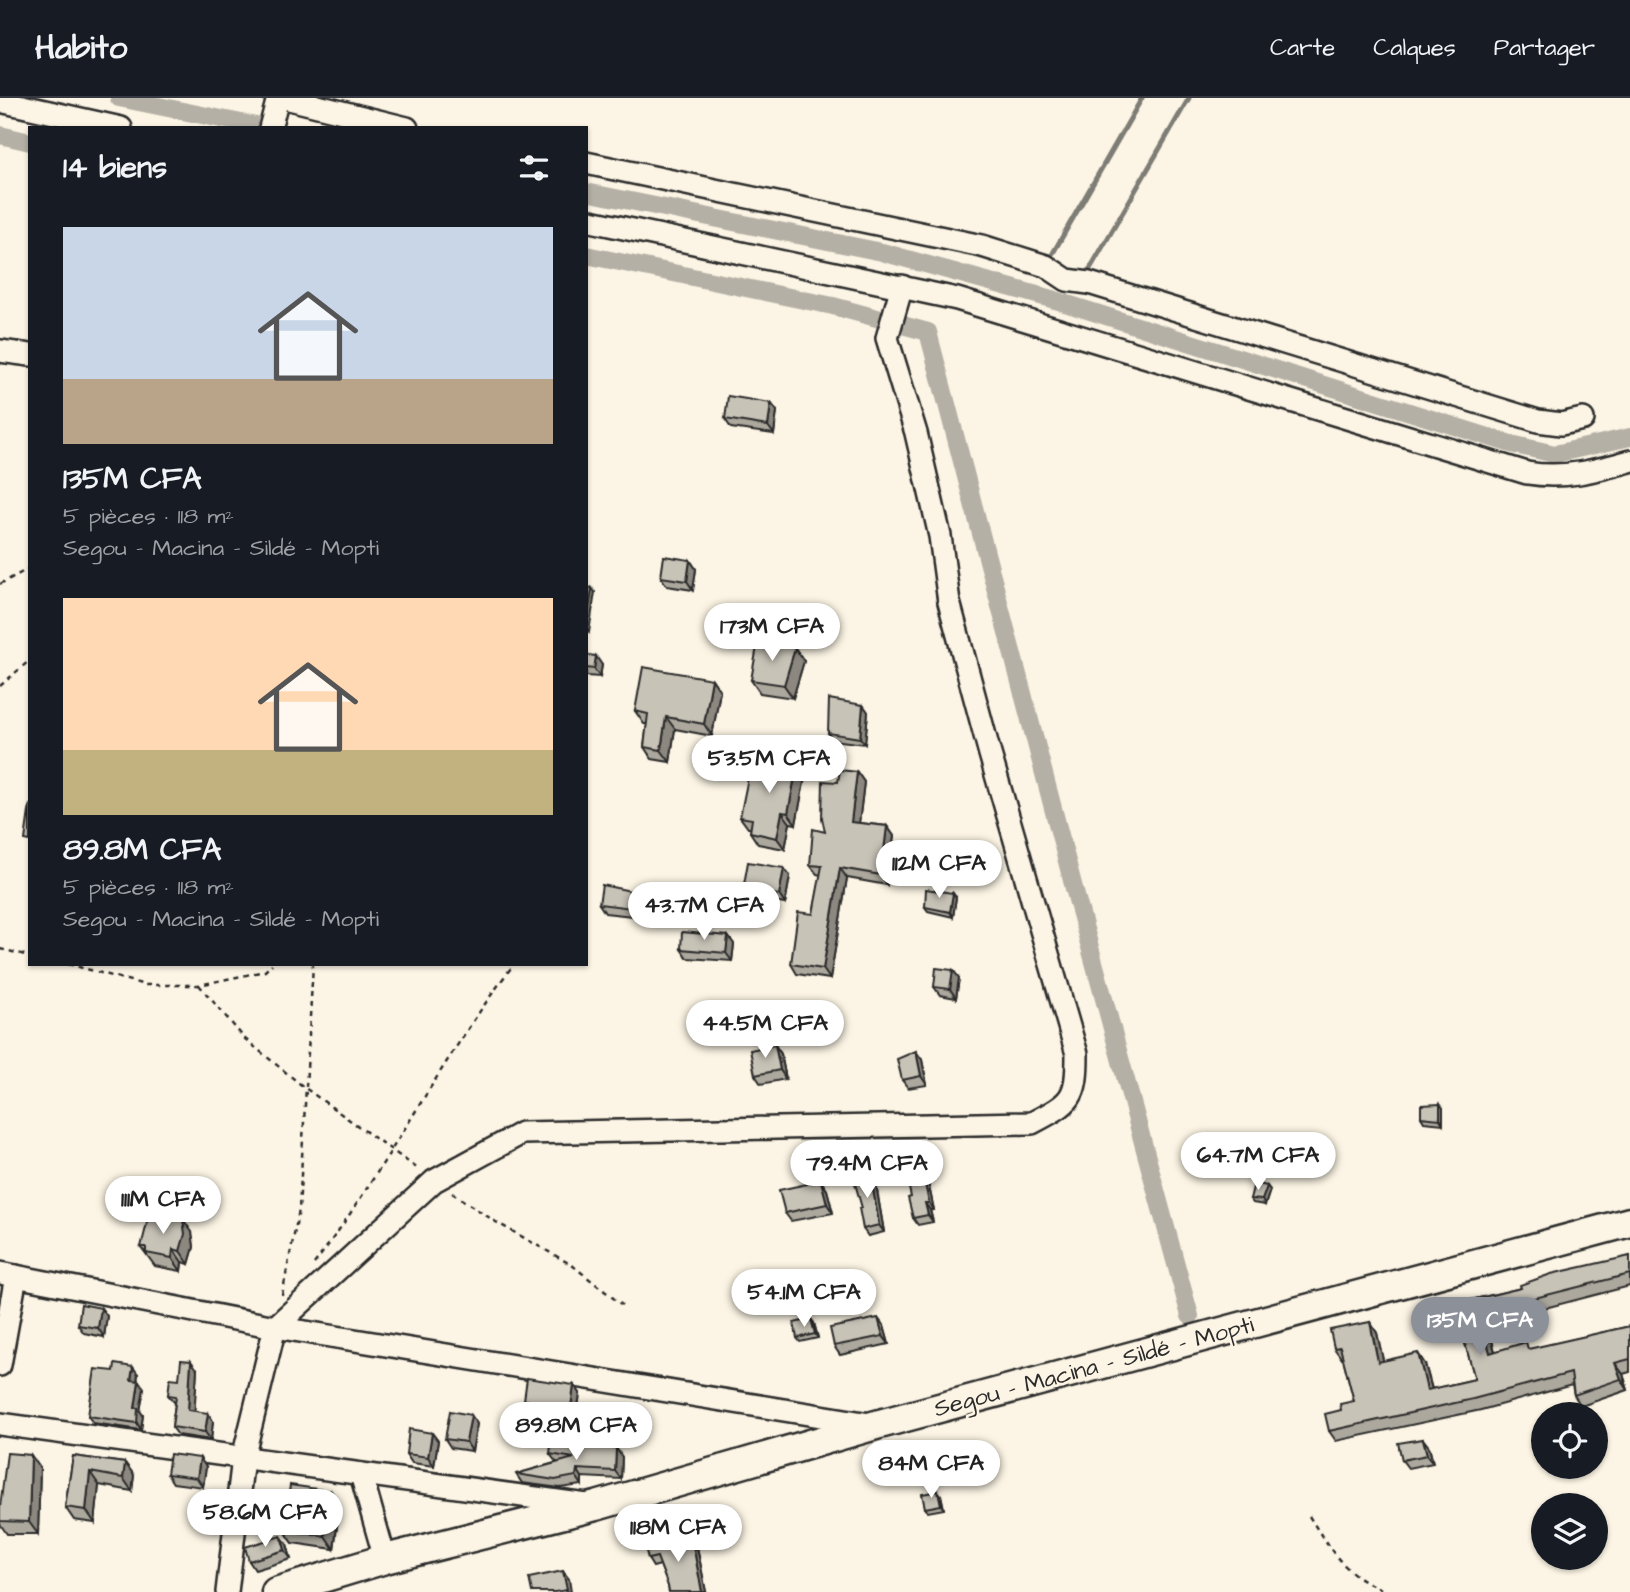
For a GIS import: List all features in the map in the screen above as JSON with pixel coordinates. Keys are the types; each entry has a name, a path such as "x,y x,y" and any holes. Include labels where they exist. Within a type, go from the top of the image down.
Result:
{"main road":[{"name":"Segou - Macina - Sildé - Mopti","path":"276,1592 385,1559 596,1506 876,1425 1630,1222"}],"street":[{"path":"0,101 92,124"},
{"path":"271,126 279,101 398,126"},
{"path":"588,163 982,246 1046,267 1067,281 1089,283 1538,421 1561,424 1583,419"},
{"path":"588,219 899,294 957,299 1527,473 1566,476 1630,461"},
{"path":"227,1592 243,1458 270,1326 434,1181 522,1133 1032,1123 1063,1107 1077,1087 1077,1054 952,614 940,536 916,433 887,338 899,294"},
{"path":"0,351 28,355"},
{"path":"0,1365 8,1275 270,1326 876,1425"},
{"path":"0,1424 596,1506"},
{"path":"361,1474 385,1559"}],"path":[{"path":"0,584 28,569"},
{"path":"0,685 28,662"},
{"path":"0,949 28,956"},
{"path":"75,966 145,985 199,985 265,971 270,966"},
{"path":"282,1296 299,1210 313,966"},
{"path":"307,1273 393,1151 430,1083 513,966"},
{"path":"199,985 245,1039 305,1088 434,1181 496,1222 572,1265 622,1305"},
{"path":"270,1326 290,1293"},
{"path":"1309,1516 1337,1560 1364,1583 1389,1592"}],"building":[{"path":"728,396 771,403 768,426 725,419"},
{"path":"664,556 690,560 687,581 661,577"},
{"path":"588,587 592,588 588,614"},
{"path":"758,641 795,648 784,685 751,680"},
{"path":"588,655 596,656 594,669 588,668"},
{"path":"643,667 712,679 704,724 666,717 661,750 644,747 648,714 635,711"},
{"path":"829,699 863,705 860,738 828,733"},
{"path":"763,755 798,761 788,813 782,812 777,838 750,832 752,819 740,817 750,768 760,770"},
{"path":"840,770 857,772 851,822 887,826 881,875 840,868 823,969 791,964 798,912 813,914 822,866 810,865 813,829 825,832 822,818 823,781 838,782"},
{"path":"28,818 28,841 25,840"},
{"path":"748,862 784,868 779,895 743,890"},
{"path":"602,885 674,900 672,913 599,904"},
{"path":"926,889 953,893 950,912 925,907"},
{"path":"682,932 728,936 726,953 681,949"},
{"path":"936,968 953,970 950,989 934,987"},
{"path":"775,1045 780,1070 755,1075 750,1050"},
{"path":"916,1051 921,1076 902,1080 897,1059"},
{"path":"1440,1104 1440,1119 1421,1117 1421,1105"},
{"path":"920,1161 929,1203 925,1203 928,1215 913,1218 904,1165"},
{"path":"870,1172 879,1225 863,1229 859,1208 862,1208 853,1176"},
{"path":"821,1181 827,1204 785,1213 779,1190"},
{"path":"1254,1183 1267,1186 1262,1200 1250,1199"},
{"path":"149,1215 183,1219 185,1234 180,1251 173,1249 172,1258 146,1253 146,1247 141,1247"},
{"path":"1630,1256 1630,1274 1479,1312 1490,1353 1526,1342 1528,1349 1630,1326 1630,1359 1615,1363 1621,1379 1574,1395 1571,1373 1473,1399 1329,1431 1325,1414 1341,1410 1340,1404 1354,1401 1340,1347 1334,1348 1330,1330 1370,1322 1378,1362 1418,1353 1427,1390 1475,1379 1454,1304 1521,1288 1520,1285 1551,1274"},
{"path":"81,1304 101,1308 98,1328 78,1325"},
{"path":"878,1318 883,1336 834,1346 830,1328"},
{"path":"811,1319 815,1334 797,1338 794,1323"},
{"path":"181,1360 191,1361 188,1410 208,1413 205,1432 172,1427 176,1396 168,1395 170,1378 179,1379"},
{"path":"115,1364 133,1367 131,1380 139,1381 135,1408 138,1408 137,1423 88,1416 95,1369 114,1371"},
{"path":"527,1378 574,1385 571,1407 524,1400"},
{"path":"450,1411 471,1415 466,1442 445,1439"},
{"path":"409,1429 432,1433 428,1457 406,1454"},
{"path":"1423,1439 1427,1455 1402,1460 1398,1443"},
{"path":"551,1445 616,1448 615,1471 577,1469 576,1476 555,1480 516,1474 574,1458 550,1454"},
{"path":"7,1453 31,1455 29,1522 0,1521"},
{"path":"170,1454 200,1458 197,1478 167,1474"},
{"path":"73,1456 125,1463 123,1478 90,1472 86,1510 65,1507"},
{"path":"290,1485 331,1491 325,1536 284,1530"},
{"path":"938,1491 941,1505 925,1508 922,1494"},
{"path":"691,1535 702,1592 669,1592 657,1557 648,1559 645,1547"},
{"path":"281,1536 285,1550 249,1561 245,1547"},
{"path":"563,1571 567,1590 532,1592 529,1578"}],"waterway":[{"path":"119,98 256,126"},
{"path":"1053,253 1142,98"},
{"path":"1087,274 1189,98"},
{"path":"0,135 28,142"},
{"path":"588,192 882,252 1055,300 1511,444 1555,454 1630,437"},
{"path":"588,255 833,306 928,332 1190,1316"}]}
